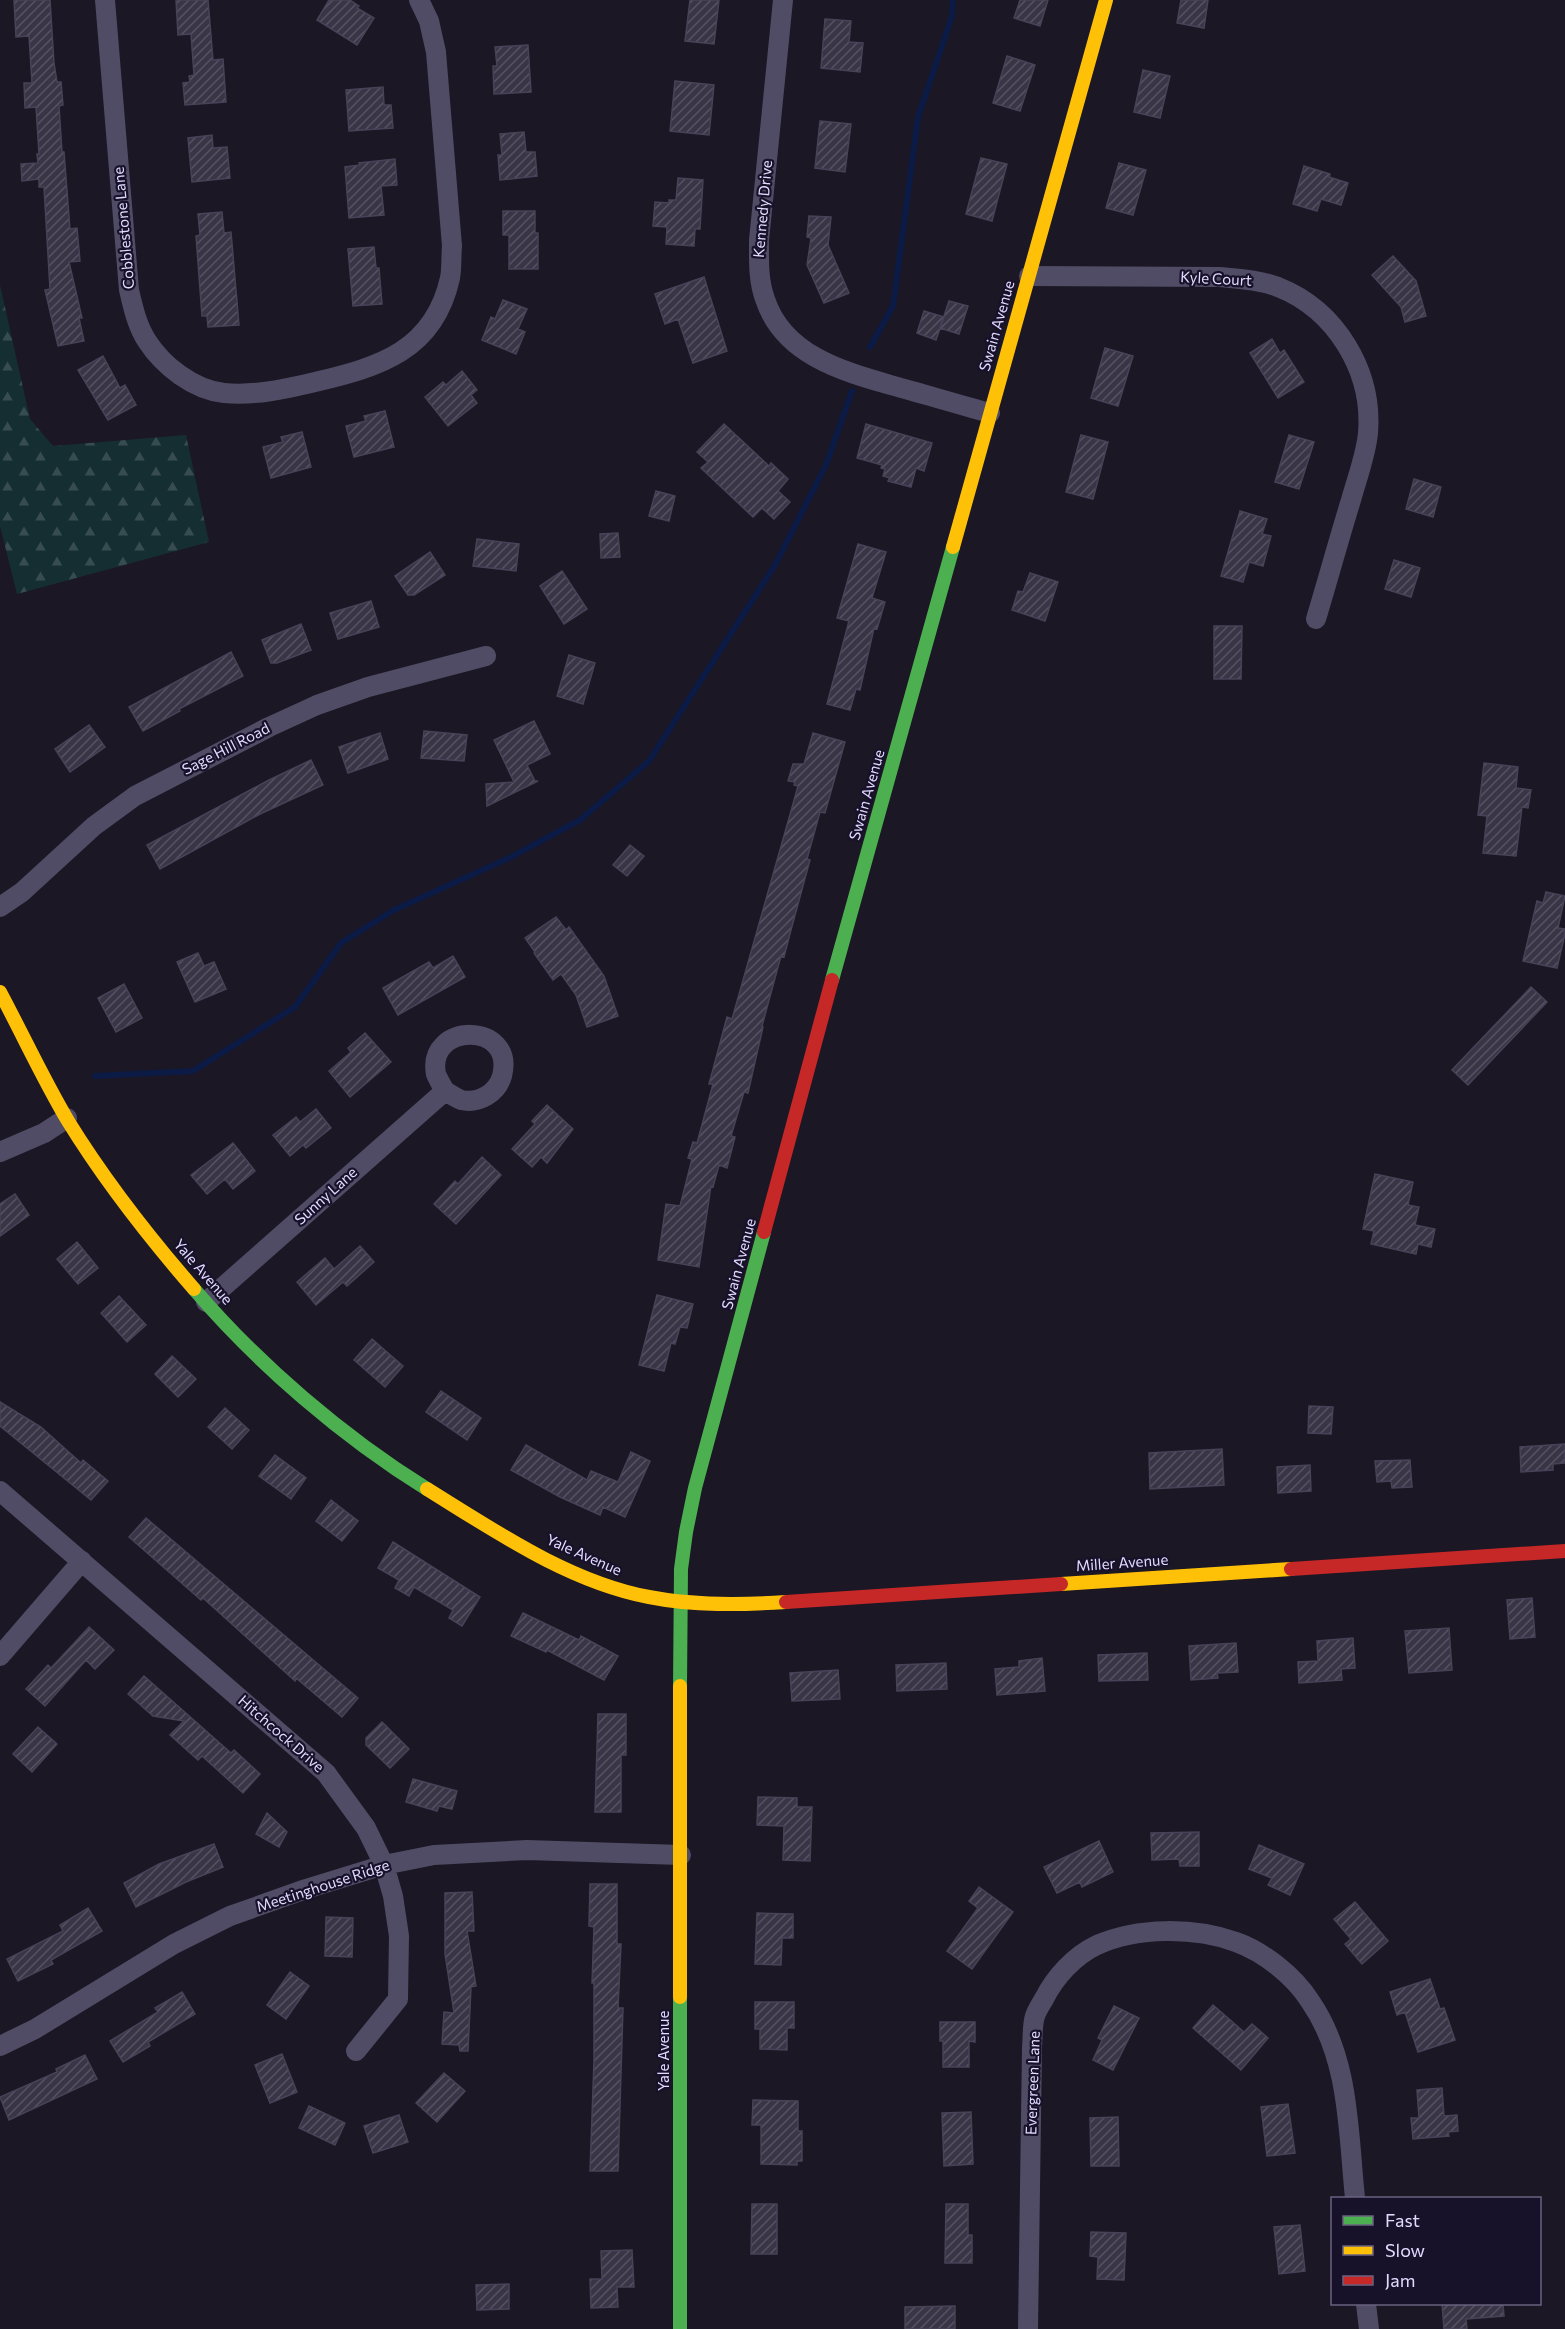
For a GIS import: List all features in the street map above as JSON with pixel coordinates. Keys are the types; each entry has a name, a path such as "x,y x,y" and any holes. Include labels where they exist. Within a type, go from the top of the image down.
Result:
{"street":[{"name":"Cobblestone Lane","path":"105,0 129,290 135,315 146,340 178,374 200,387 224,393 275,392 360,372 387,360 410,346 428,327 442,303 450,277 452,246 436,52 429,21 419,0"},
{"name":"Kennedy Drive","path":"783,0 759,240 759,270 765,300 777,324 796,344 820,361 846,372 990,413"},
{"name":"Swain Avenue","path":"681,1602 682,1559 696,1488 824,1008 1106,0"},
{"name":"Kyle Court","path":"1029,276 1219,277 1251,280 1278,287 1306,302 1330,322 1348,346 1361,375 1368,405 1368,434 1362,463 1316,619"},
{"name":"Sage Hill Road","path":"0,907 22,892 113,810 145,790 317,705 368,687 486,656"},
{"name":"Yale Avenue","path":"0,992 67,1118 101,1171 206,1302 253,1351 345,1432 456,1508 550,1559 601,1582 642,1596 681,1602 680,2329"},
{"name":"Sunny Lane","path":"206,1302 445,1091"},
{"path":"0,1152 44,1133 67,1118"},
{"name":"Hitchcock Drive","path":"0,1491 326,1773 366,1828 384,1865 393,1896 399,1936 398,1999 356,2051"},
{"name":"Miller Avenue","path":"681,1602 723,1605 802,1601 1565,1551"},
{"path":"0,1656 82,1561"},
{"name":"Meetinghouse Ridge","path":"0,2046 35,2029 174,1944 230,1916 384,1865 434,1855 527,1850 681,1855"},
{"name":"Evergreen Lane","path":"1028,2329 1032,2048 1035,2015 1049,1988 1070,1963 1097,1946 1130,1935 1166,1931 1203,1934 1237,1942 1267,1959 1291,1977 1310,1999 1326,2026 1336,2053 1344,2085 1355,2197"},
{"path":"1366,2305 1369,2329"}],"green space":[{"path":"0,285 30,419 53,446 186,435 209,542 17,594 0,526"}],"building":[{"path":"14,0 50,0 54,63 57,82 61,82 63,105 59,106 70,229 77,228 80,261 69,262 82,318 79,318 84,341 58,346 45,290 50,289 44,187 39,187 39,179 22,181 21,164 38,163 37,154 39,154 36,107 25,108 24,83 32,83 29,36 16,37"},
{"path":"176,0 208,0 213,60 223,59 226,102 185,105 183,83 190,82 189,76 194,75 191,34 178,35"},
{"path":"329,0 350,0 359,6 357,8 374,18 357,45 317,20"},
{"path":"690,0 719,0 714,44 685,41"},
{"path":"1020,0 1048,0 1040,26 1014,18"},
{"path":"1181,0 1208,0 1204,28 1177,23"},
{"path":"825,19 851,21 849,42 863,43 860,72 821,68"},
{"path":"528,45 531,92 494,94 493,66 497,66 495,47"},
{"path":"1007,56 1035,65 1020,111 993,103"},
{"path":"1143,70 1170,76 1160,118 1134,112"},
{"path":"675,81 714,85 709,135 670,131"},
{"path":"383,87 384,105 391,105 393,128 349,131 346,90"},
{"path":"820,121 851,124 845,172 815,168"},
{"path":"524,132 526,152 535,152 537,176 500,180 498,155 502,155 500,134"},
{"path":"212,135 213,148 227,147 230,178 192,182 188,138"},
{"path":"981,158 1007,164 992,221 966,214"},
{"path":"395,159 397,185 381,186 384,215 349,218 345,167"},
{"path":"1119,163 1146,170 1133,215 1106,208"},
{"path":"1304,166 1330,174 1329,177 1348,183 1341,205 1321,199 1317,211 1293,204"},
{"path":"678,178 703,180 700,229 695,229 694,246 666,244 667,227 653,226 655,202 669,203 669,200 676,200"},
{"path":"503,211 535,211 535,233 538,233 538,269 509,269 509,235 503,235"},
{"path":"222,212 224,233 231,232 239,325 208,327 207,316 202,316 196,236 200,235 198,214"},
{"path":"809,216 831,217 828,245 849,293 824,303 807,265 811,238 807,237"},
{"path":"374,247 376,268 379,268 382,304 353,306 348,249"},
{"path":"1393,256 1416,281 1426,316 1405,322 1401,307 1372,275"},
{"path":"704,277 727,351 693,363 678,319 665,324 655,294"},
{"path":"503,300 527,309 518,329 525,332 516,354 482,340 491,317 495,319"},
{"path":"949,301 968,306 959,334 940,328"},
{"path":"924,311 944,317 936,340 917,333"},
{"path":"1272,339 1280,353 1284,350 1304,382 1278,398 1250,353"},
{"path":"1105,348 1133,356 1118,406 1091,398"},
{"path":"103,356 120,388 125,385 136,405 108,420 78,370"},
{"path":"462,371 477,390 471,395 477,403 448,426 425,397 443,382 446,385"},
{"path":"385,411 394,447 354,457 346,426 366,421 364,416"},
{"path":"724,424 769,466 771,463 788,479 778,491 790,502 774,519 762,508 753,517 701,468 708,462 697,452"},
{"path":"866,424 932,443 924,471 916,468 911,487 888,481 890,478 883,476 885,469 881,468 882,465 857,458"},
{"path":"302,432 311,467 271,478 263,447 283,442 281,437"},
{"path":"1081,435 1108,442 1093,499 1066,492"},
{"path":"1289,435 1314,442 1299,489 1275,482"},
{"path":"1414,479 1441,487 1433,517 1406,509"},
{"path":"656,491 675,496 669,521 649,516"},
{"path":"1240,511 1267,519 1262,534 1271,536 1263,566 1249,562 1243,582 1221,576"},
{"path":"618,533 620,557 601,558 600,534"},
{"path":"477,539 519,544 516,571 473,566"},
{"path":"858,544 886,552 872,598 885,602 877,629 874,628 860,690 856,689 850,710 827,704 849,621 837,618"},
{"path":"430,552 445,575 414,595 408,595 395,576"},
{"path":"1394,560 1420,568 1411,597 1385,589"},
{"path":"562,571 587,609 564,624 540,586"},
{"path":"1030,573 1058,582 1045,621 1012,610 1018,591 1023,592"},
{"path":"371,601 379,627 338,639 330,613"},
{"path":"301,624 311,650 277,663 271,663 262,640"},
{"path":"1214,626 1242,626 1241,679 1214,679"},
{"path":"231,652 243,676 179,709 180,711 143,731 129,707"},
{"path":"569,655 595,663 583,704 557,696"},
{"path":"534,721 550,754 527,765 535,781 538,781 487,806 486,784 514,782 494,740"},
{"path":"89,725 105,747 70,772 55,749"},
{"path":"424,731 467,735 464,761 421,758"},
{"path":"380,733 388,759 348,773 339,747"},
{"path":"813,733 845,742 825,813 820,812 807,859 810,860 784,957 781,956 762,1026 748,1093 744,1092 731,1136 735,1137 727,1168 719,1165 713,1187 711,1186 699,1267 658,1260 666,1204 680,1206 692,1159 688,1158 693,1142 697,1143 713,1084 709,1084 727,1017 732,1019 798,786 794,785 795,782 788,781 793,764 804,764"},
{"path":"311,760 323,785 260,814 160,869 147,845"},
{"path":"1484,763 1518,767 1516,788 1531,790 1528,808 1522,807 1516,856 1483,853 1487,816 1478,815"},
{"path":"630,845 644,856 627,876 613,865"},
{"path":"1546,892 1565,896 1558,928 1565,929 1565,934 1557,968 1523,961 1537,901 1543,903"},
{"path":"556,917 566,930 569,927 604,976 618,1016 587,1027 576,995 561,974 553,980 534,953 525,938"},
{"path":"198,953 204,966 214,962 226,989 195,1002 177,962"},
{"path":"453,956 465,977 398,1015 383,988 429,962 433,968"},
{"path":"124,984 142,1018 116,1032 98,998"},
{"path":"1531,987 1547,1002 1468,1085 1452,1070"},
{"path":"365,1033 391,1062 350,1097 329,1071 351,1052 348,1048"},
{"path":"547,1105 573,1129 547,1163 541,1157 532,1167 512,1149 535,1124 532,1121"},
{"path":"316,1109 331,1128 306,1148 303,1145 290,1156 273,1135 296,1117 300,1122"},
{"path":"233,1143 255,1171 233,1189 225,1179 207,1194 191,1175"},
{"path":"482,1157 501,1175 456,1224 434,1204 455,1181 458,1184"},
{"path":"1375,1174 1413,1182 1408,1205 1419,1207 1415,1225 1435,1229 1431,1247 1418,1244 1416,1254 1371,1244 1374,1231 1363,1229"},
{"path":"15,1194 29,1215 0,1236 0,1204"},
{"path":"77,1242 98,1268 78,1284 57,1259"},
{"path":"360,1246 374,1262 347,1286 343,1282 316,1305 297,1282 325,1258 334,1269"},
{"path":"657,1295 693,1304 687,1328 680,1327 675,1344 671,1343 664,1371 639,1365"},
{"path":"119,1296 146,1325 127,1342 101,1313"},
{"path":"372,1339 403,1366 385,1387 354,1360"},
{"path":"172,1356 196,1379 178,1397 155,1374"},
{"path":"441,1391 481,1418 467,1440 426,1412"},
{"path":"0,1402 41,1427 81,1463 83,1460 108,1481 91,1500 0,1426"},
{"path":"1309,1406 1333,1407 1331,1434 1308,1433"},
{"path":"225,1408 249,1430 232,1449 208,1427"},
{"path":"1565,1444 1565,1463 1553,1464 1553,1470 1521,1472 1520,1447"},
{"path":"526,1445 587,1480 591,1471 618,1482 631,1452 650,1461 625,1517 603,1507 600,1515 560,1497 511,1470"},
{"path":"1222,1449 1224,1485 1150,1489 1149,1453"},
{"path":"275,1455 306,1478 291,1499 259,1476"},
{"path":"1410,1460 1412,1487 1392,1488 1391,1481 1377,1482 1375,1461"},
{"path":"1310,1465 1311,1491 1278,1493 1277,1467"},
{"path":"331,1500 358,1521 342,1541 316,1521"},
{"path":"146,1518 358,1698 342,1717 296,1678 295,1681 203,1598 201,1600 129,1537"},
{"path":"393,1542 480,1597 462,1626 449,1618 453,1610 414,1587 409,1596 395,1588 399,1580 378,1568"},
{"path":"1532,1598 1535,1637 1510,1639 1507,1600"},
{"path":"523,1613 579,1640 581,1636 618,1656 604,1680 547,1650 546,1652 511,1636"},
{"path":"89,1627 114,1650 95,1669 86,1660 45,1706 26,1689 48,1665 51,1668"},
{"path":"1449,1628 1452,1670 1409,1673 1405,1631"},
{"path":"1353,1638 1355,1668 1341,1669 1342,1680 1299,1683 1298,1662 1318,1661 1317,1641"},
{"path":"1236,1643 1238,1672 1217,1673 1218,1678 1191,1680 1189,1646"},
{"path":"1147,1653 1148,1680 1099,1681 1098,1655"},
{"path":"1042,1658 1045,1691 997,1695 995,1669 1019,1667 1019,1661"},
{"path":"946,1663 947,1689 897,1691 896,1665"},
{"path":"838,1670 840,1699 792,1701 790,1673"},
{"path":"144,1676 231,1753 234,1750 260,1774 243,1793 202,1756 198,1760 170,1735 184,1721 153,1716 128,1694"},
{"path":"598,1714 626,1714 626,1755 621,1755 621,1812 595,1812"},
{"path":"382,1722 409,1749 390,1768 366,1745 366,1738"},
{"path":"38,1727 57,1744 32,1772 13,1754"},
{"path":"413,1779 457,1791 452,1809 439,1806 437,1811 406,1802"},
{"path":"758,1797 797,1798 797,1807 812,1807 810,1861 783,1860 784,1826 757,1825"},
{"path":"267,1813 287,1832 279,1847 256,1834"},
{"path":"1199,1832 1199,1866 1180,1866 1179,1859 1152,1860 1151,1833"},
{"path":"1099,1841 1113,1872 1082,1887 1080,1882 1057,1893 1044,1867"},
{"path":"214,1844 223,1867 186,1882 136,1907 124,1883 159,1864"},
{"path":"1259,1845 1304,1864 1290,1895 1268,1885 1272,1878 1249,1869"},
{"path":"590,1884 617,1884 617,1944 621,1944 618,2008 623,2008 618,2171 590,2171 594,2061 594,1983 592,1983 594,1927 589,1926"},
{"path":"979,1887 1013,1912 972,1969 947,1951 978,1908 969,1901"},
{"path":"472,1892 474,1931 467,1931 476,1986 471,1987 468,2051 460,2051 459,2045 442,2044 444,2012 454,2013 445,1954 445,1893"},
{"path":"1355,1902 1388,1941 1362,1964 1345,1944 1351,1939 1334,1919"},
{"path":"88,1908 102,1931 51,1960 53,1964 18,1981 7,1959 63,1931 60,1925"},
{"path":"757,1913 793,1914 793,1938 782,1938 781,1965 755,1964"},
{"path":"326,1917 353,1918 352,1957 325,1956"},
{"path":"290,1972 309,1986 286,2019 267,2005"},
{"path":"1430,1979 1440,2009 1444,2008 1455,2040 1418,2052 1405,2012 1397,2015 1390,1992"},
{"path":"182,1992 195,2014 148,2042 150,2046 123,2062 110,2041 158,2012 155,2008"},
{"path":"755,2002 794,2002 794,2028 787,2028 787,2050 760,2049 760,2029 755,2029"},
{"path":"1213,2005 1244,2032 1252,2024 1268,2038 1241,2070 1193,2028"},
{"path":"1114,2006 1139,2018 1113,2070 1093,2060 1102,2040 1098,2038"},
{"path":"940,2022 975,2022 975,2042 969,2041 969,2067 943,2067"},
{"path":"282,2054 297,2092 270,2103 255,2065"},
{"path":"85,2055 97,2079 9,2120 0,2097 57,2072 56,2069"},
{"path":"444,2073 465,2091 437,2122 416,2103"},
{"path":"1442,2088 1444,2116 1457,2115 1458,2131 1448,2132 1449,2136 1413,2139 1411,2118 1419,2118 1417,2090"},
{"path":"753,2100 798,2101 798,2131 802,2131 802,2161 797,2161 797,2165 761,2164 761,2125 752,2125"},
{"path":"1288,2104 1295,2153 1267,2156 1261,2107"},
{"path":"309,2106 345,2123 335,2145 299,2128"},
{"path":"971,2112 973,2164 944,2166 942,2113"},
{"path":"399,2115 408,2142 373,2153 364,2126"},
{"path":"1118,2117 1119,2166 1091,2166 1090,2118"},
{"path":"752,2204 777,2204 777,2254 751,2254"},
{"path":"946,2204 968,2204 968,2235 972,2235 972,2263 945,2263"},
{"path":"1300,2225 1305,2271 1279,2274 1274,2227"},
{"path":"1091,2232 1126,2233 1124,2280 1097,2279 1098,2257 1090,2256"},
{"path":"632,2250 634,2287 617,2287 618,2307 591,2308 590,2279 602,2279 601,2251"},
{"path":"509,2284 509,2309 477,2310 476,2285"},
{"path":"1442,2305 1503,2305 1504,2316 1466,2319 1467,2329 1444,2329"},
{"path":"955,2306 955,2329 905,2329 905,2307"}],"waterway":[{"path":"870,347 893,306 918,117 952,16 953,0"},
{"path":"95,1076 193,1071 295,1007 341,943 394,910 509,858 580,820 649,761 775,565 826,465 852,391"}],"traffic: fast":[{"path":"832,980 953,547"},
{"path":"680,1686 681,1569 686,1532 695,1488 764,1232"},
{"path":"194,1289 246,1345 303,1398 395,1469 427,1489"},
{"path":"680,1997 680,2329"}],"traffic: slow":[{"path":"953,547 1106,0"},
{"path":"0,992 50,1089 82,1143 128,1208 194,1289"},
{"path":"427,1489 534,1553 590,1580 619,1590 666,1600 700,1603 786,1602"},
{"path":"1061,1584 1291,1569"},
{"path":"680,1686 680,1997"}],"traffic: jam":[{"path":"764,1232 832,980"},
{"path":"1291,1569 1565,1551"},
{"path":"786,1602 1061,1584"}]}
